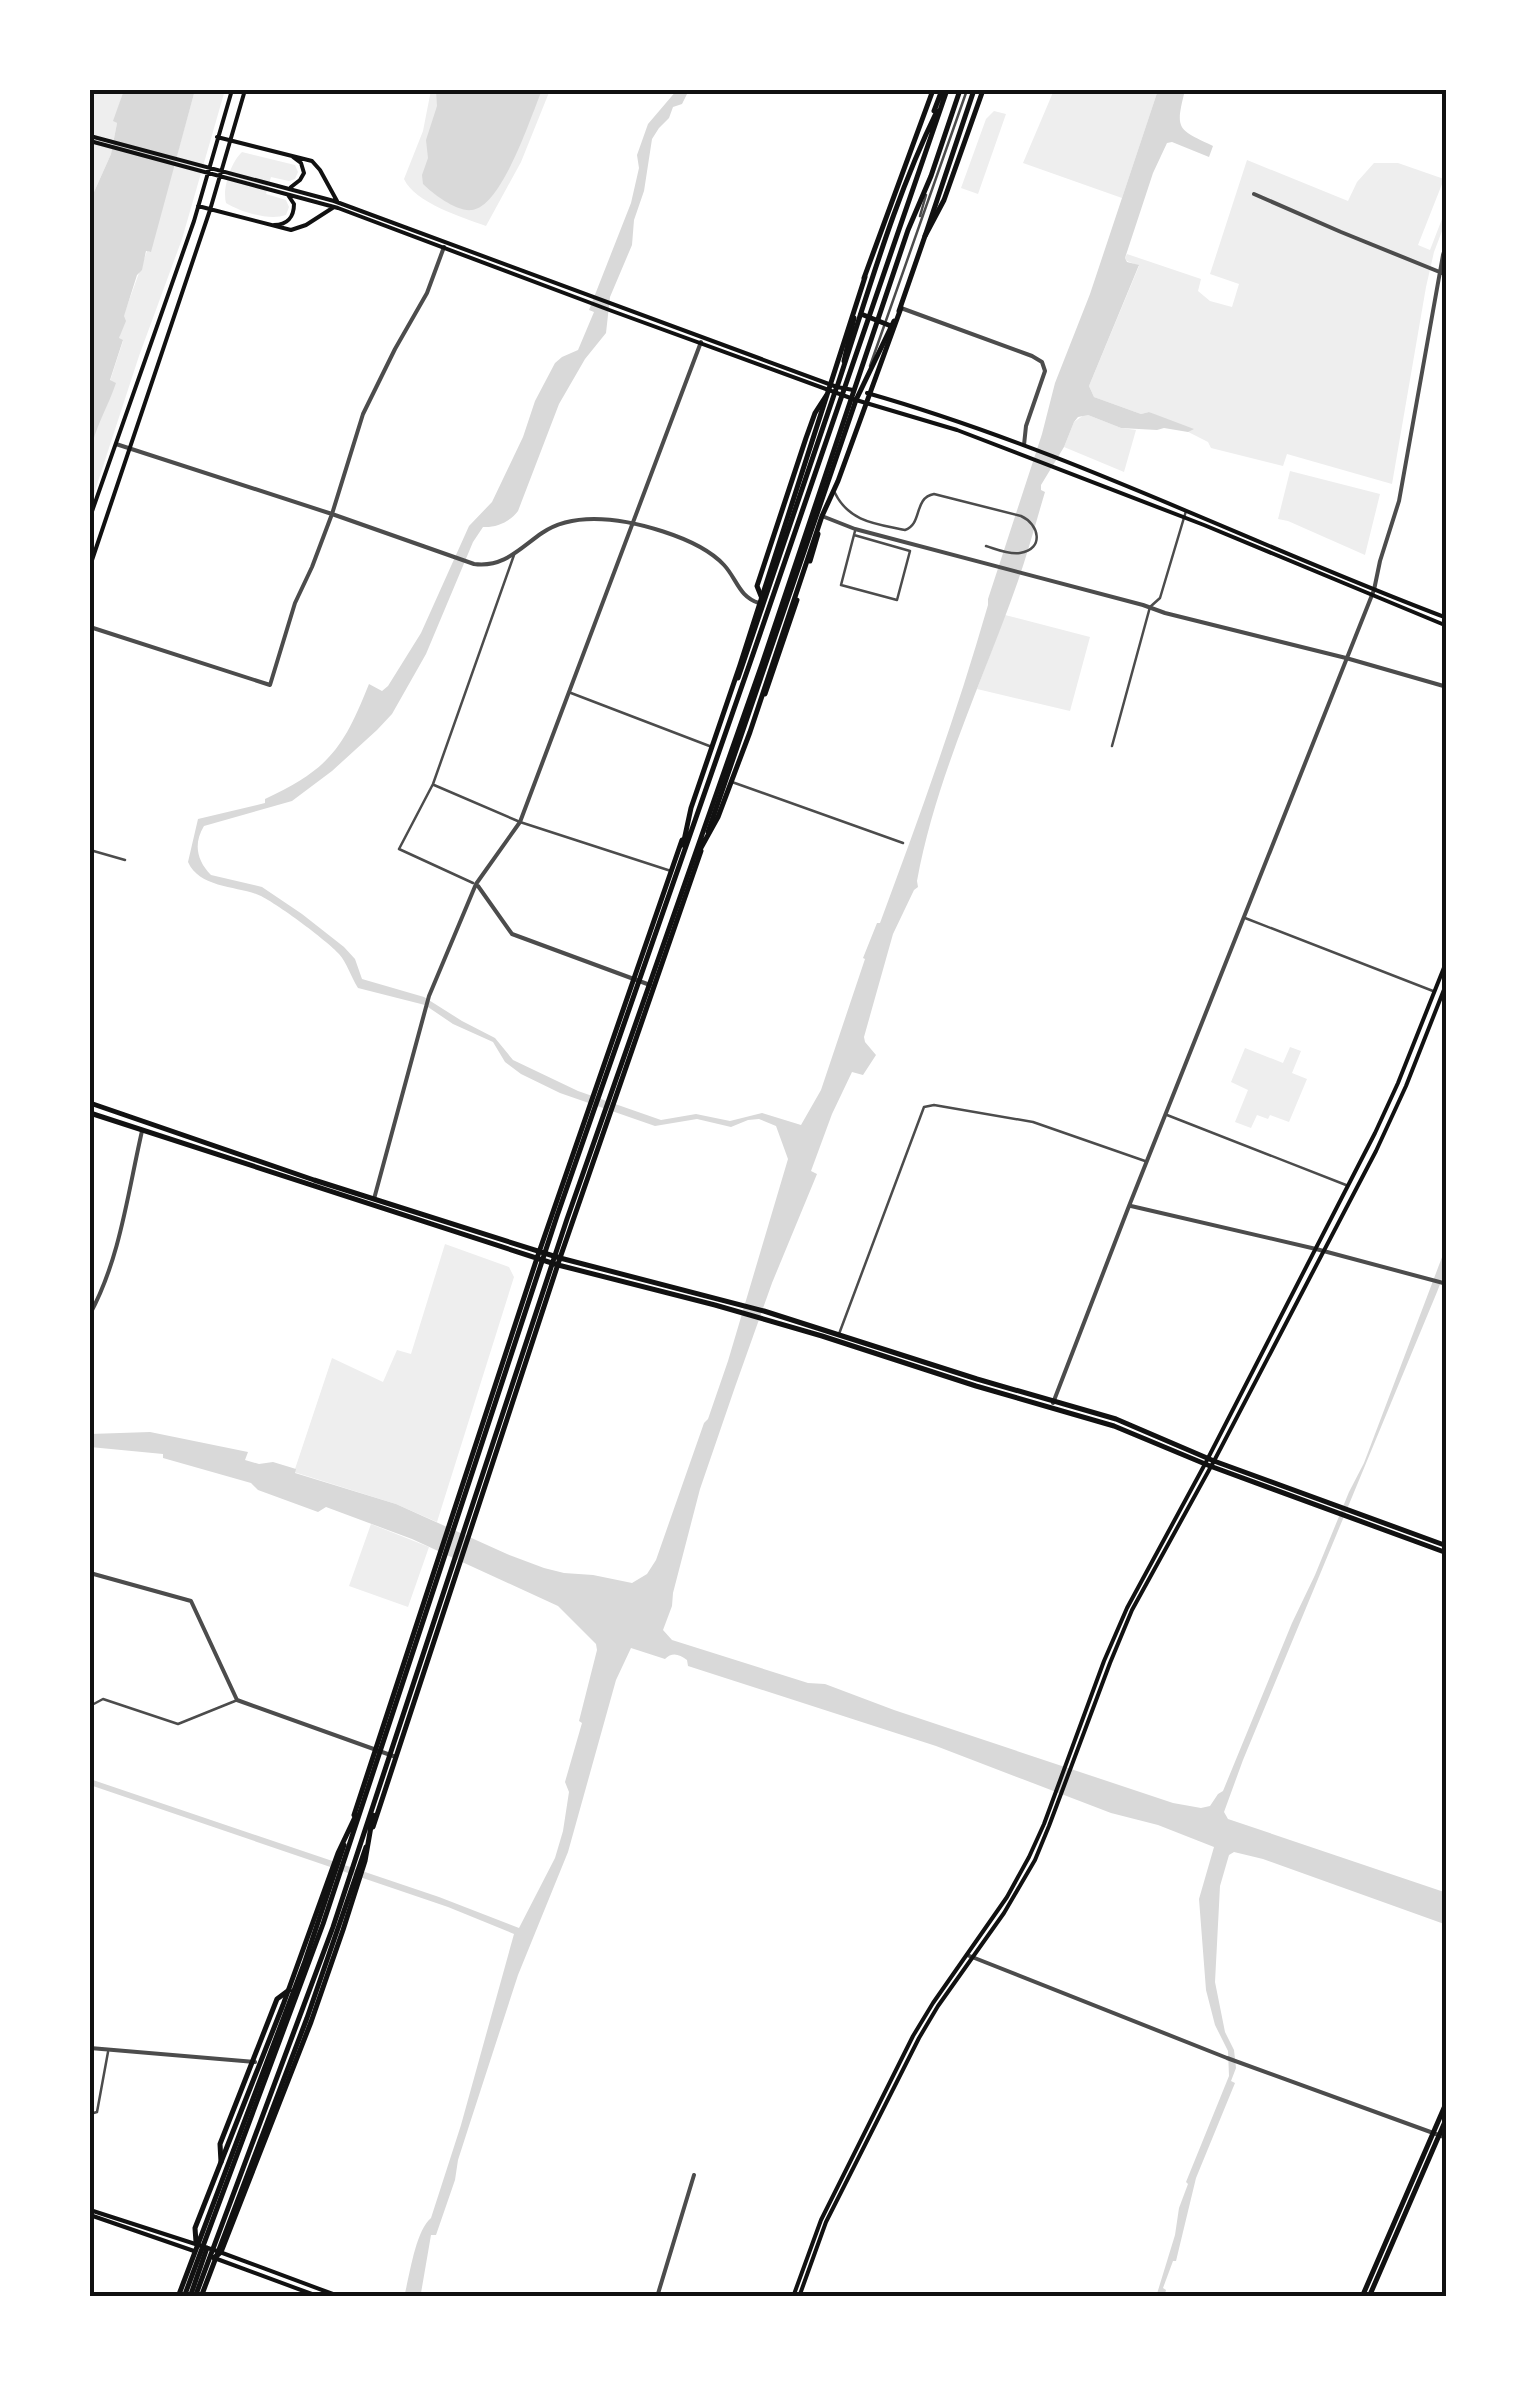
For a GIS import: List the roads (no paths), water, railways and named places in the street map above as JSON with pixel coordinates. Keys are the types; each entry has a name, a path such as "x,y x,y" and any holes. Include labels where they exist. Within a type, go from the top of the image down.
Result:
{"main road":[{"path":"90,517 198,206 232,90"},
{"path":"90,566 210,210 245,90"},
{"path":"189,2297 309,1966 764,604 864,277 933,90"},
{"path":"675,869 691,808 795,496 913,160 945,90"},
{"path":"195,2248 335,1872 588,1106 752,660 945,90"},
{"path":"189,2297 313,1984 579,1184 930,176 967,90"},
{"path":"690,874 718,817 822,516 901,308 967,90"},
{"path":"925,236 944,200 983,90"},
{"path":"218,137 314,163 339,205"},
{"path":"90,138 339,205 833,388 952,418 1187,510 1447,626"},
{"path":"286,190 304,173 301,163 289,155"},
{"path":"269,226 284,224 292,215 293,202 286,190"},
{"path":"198,206 294,230 339,205"},
{"path":"854,394 901,308"},
{"path":"861,314 892,326"},
{"path":"217,2254 359,1868 559,1262 783,611 876,320"},
{"path":"764,604 756,586 815,413 833,388"},
{"path":"854,394 866,403 950,428 1373,593 1447,618"},
{"path":"749,710 764,698 818,539 822,516"},
{"path":"1209,1462 1398,1083 1447,960"},
{"path":"796,2297 826,2222 915,2045 1022,1870 1057,1797 1127,1608 1324,1251 1395,1111 1447,982"},
{"path":"90,1103 373,1202"},
{"path":"90,1113 559,1262 762,1315 1052,1405 1447,1549"},
{"path":"189,2297 194,2228 283,2005 338,1853 366,1794"},
{"path":"189,2297 217,2254 310,2022 365,1862 376,1798"},
{"path":"221,2162 220,2144 277,1999 296,1984"},
{"path":"1366,2297 1447,2102"},
{"path":"1436,2134 1447,2117"},
{"path":"189,2297 214,2223 210,2211"},
{"path":"90,2212 341,2297"},
{"path":"217,2254 320,2297"}],"street":[{"path":"967,90 912,231 833,479 838,498 850,513 868,522 906,530 913,526 922,500 934,494 1025,518 1036,530 1035,543 1029,550 1017,553 986,546"},
{"path":"1254,194 1447,275"},
{"path":"1052,1405 1373,593 1398,502 1447,244"},
{"path":"90,626 270,685 294,603 332,514 363,414 427,293 445,245"},
{"path":"901,308 1042,362 1045,371 1026,426 1024,445"},
{"path":"373,1202 426,1006 476,884 520,822 702,340"},
{"path":"116,444 474,564 492,565 564,522 596,519 660,531 697,544 725,566 744,596 783,611"},
{"path":"1112,746 1150,608 1160,598 1187,510"},
{"path":"822,516 854,532 910,551 896,600 841,585 854,532"},
{"path":"854,532 994,565 1447,687"},
{"path":"514,554 433,784 399,849 476,884 512,934 654,987"},
{"path":"569,692 734,754"},
{"path":"726,780 903,843"},
{"path":"433,784 520,822 690,874"},
{"path":"90,850 126,860"},
{"path":"1243,917 1435,991"},
{"path":"838,1338 924,1107 934,1105 1033,1122 1146,1162"},
{"path":"1165,1115 1348,1186"},
{"path":"90,1314 113,1258 142,1131"},
{"path":"1129,1206 1445,1283"},
{"path":"90,1573 190,1601 237,1700"},
{"path":"90,1706 103,1700 178,1724 237,1700 396,1757"},
{"path":"969,1957 1227,2058 1447,2138"},
{"path":"90,2048 288,2068"},
{"path":"90,2114 97,2112 108,2049"},
{"path":"657,2297 694,2175"}]}
